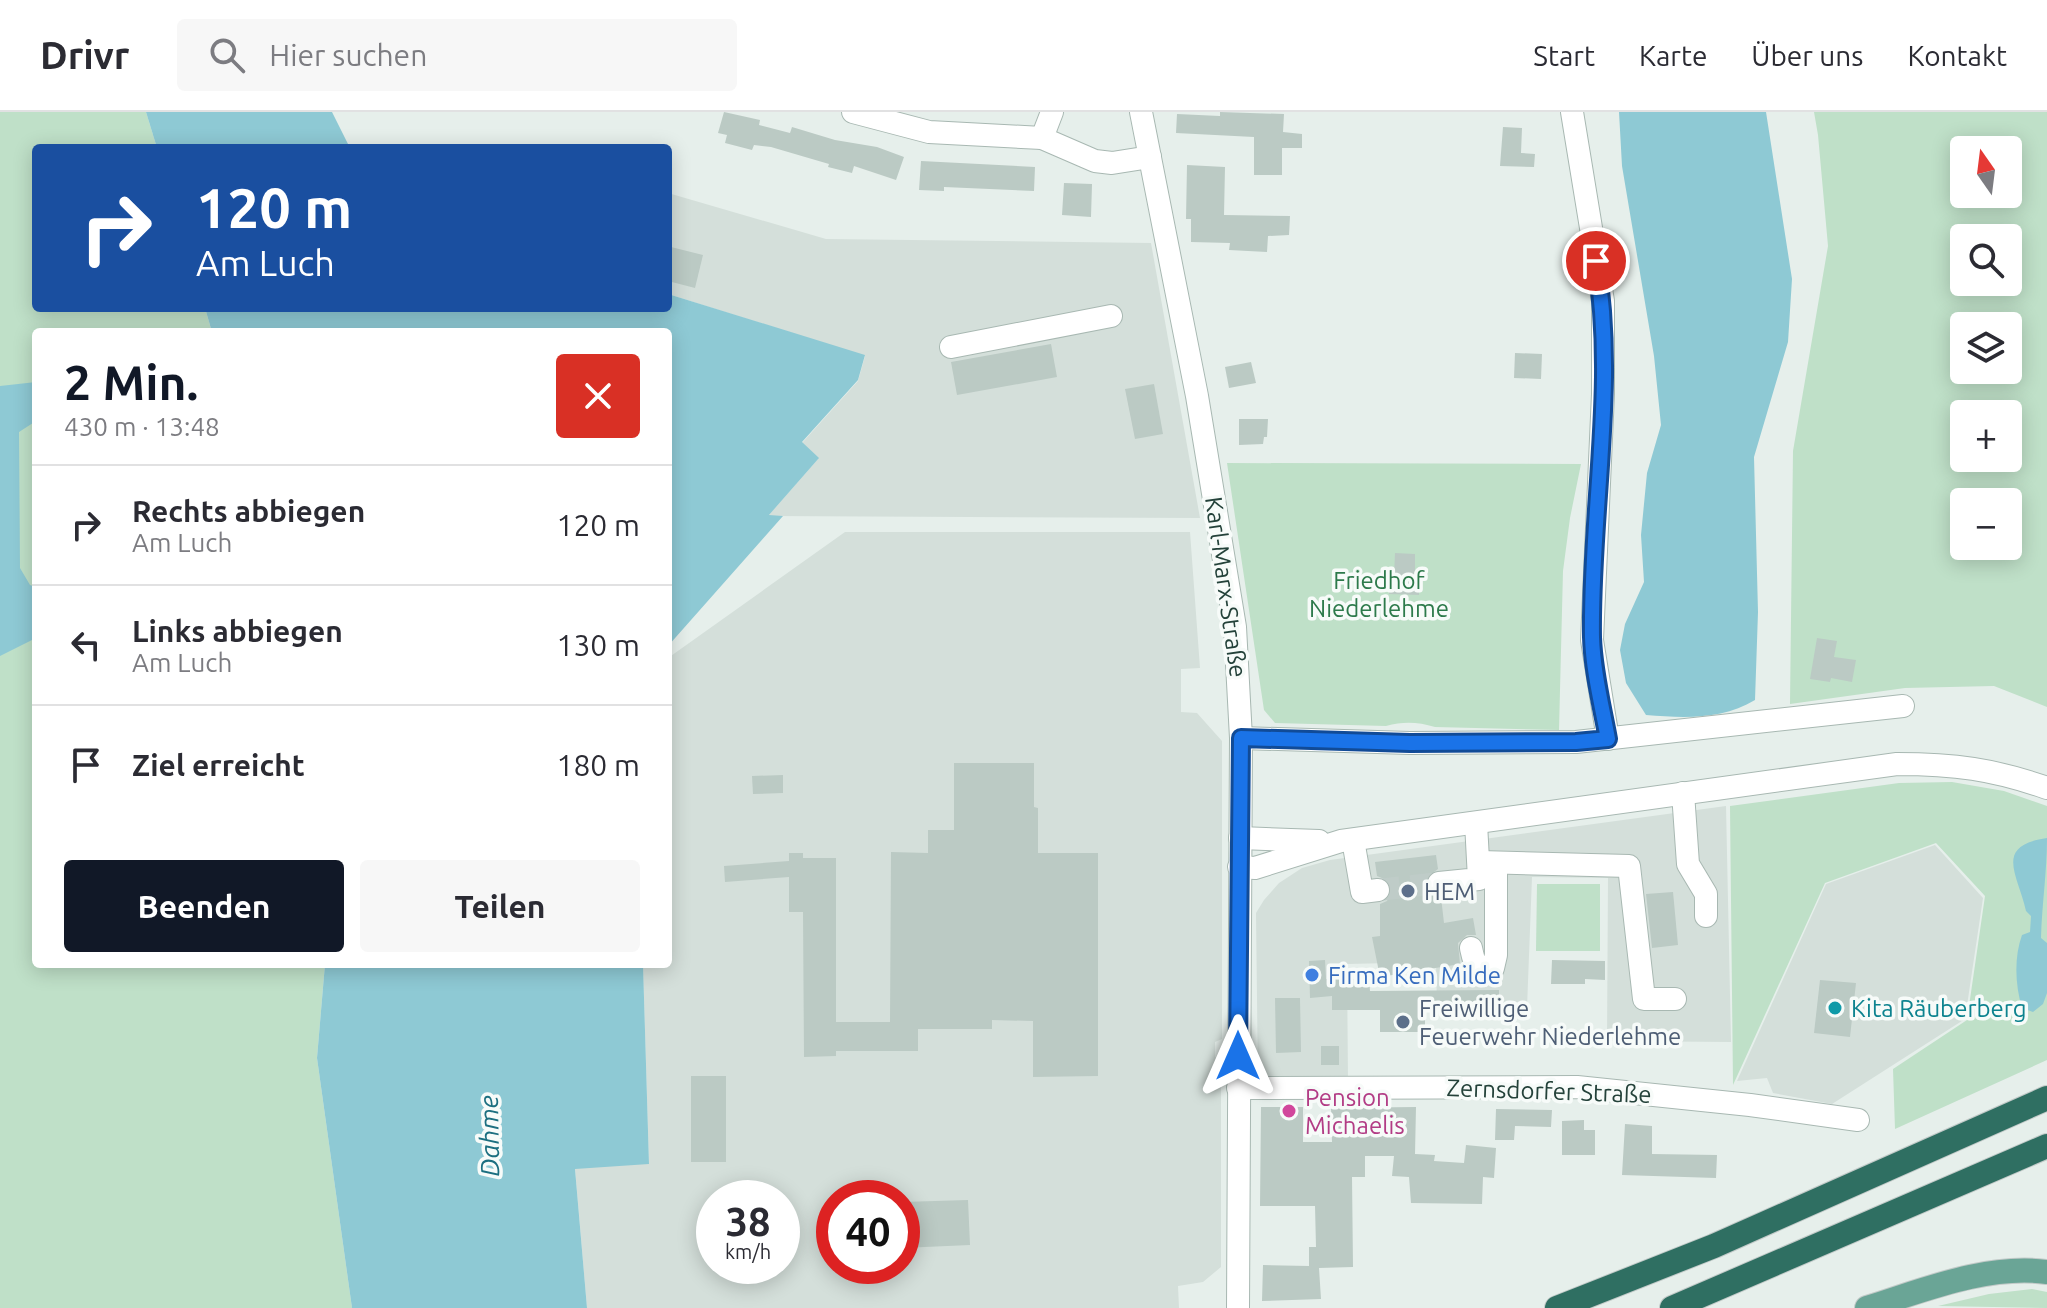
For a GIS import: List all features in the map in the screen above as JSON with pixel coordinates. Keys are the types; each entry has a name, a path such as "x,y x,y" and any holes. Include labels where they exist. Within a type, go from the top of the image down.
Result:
{"highway":[{"path":"1557,1308 1714,1246 2047,1098"},
{"path":"1672,1308 2047,1146"}],"main road":[{"path":"1867,1308 1983,1275 2010,1270 2047,1272"}],"street":[{"path":"853,112 902,119 929,132 1042,138 1095,161 1112,163 1150,157"},
{"path":"1042,138 1052,112"},
{"name":"Karl-Marx-Straße","path":"1141,112 1197,396 1238,656 1241,738 1238,1308"},
{"path":"1572,112 1603,301 1603,394 1592,640 1608,739"},
{"path":"951,347 1111,316"},
{"path":"1241,738 1410,743 1576,742 1903,706"},
{"path":"1240,838 1347,840 1897,764 1952,764 2007,773 2047,788"},
{"path":"1683,793 1688,864 1706,894 1706,916"},
{"path":"1471,948 1474,965 1478,969 1485,971 1493,968 1496,963 1488,863 1476,823"},
{"path":"1239,867 1255,868 1347,840"},
{"path":"1347,840 1362,892 1378,890"},
{"path":"1439,883 1479,879 1488,863"},
{"path":"1488,863 1629,866 1644,999 1675,999"},
{"name":"Zernsdorfer Straße","path":"1238,1088 1577,1087 1858,1120"}],"shaded area":[{"path":"672,194 826,239 1151,243 1200,518 768,516 818,459 802,443 858,381 865,356 672,295"},
{"path":"845,532 1190,532 1200,668 1181,669 1181,712 1197,713 1222,741 1222,1039 1215,1042 1215,1057 1221,1062 1221,1267 1203,1282 1178,1286 1179,1308 587,1308 575,1168 649,1163 643,968 672,968 672,655"},
{"path":"1726,806 1731,1042 1607,1041 1608,878 1532,877 1527,1008 1437,1009 1436,962 1347,964 1348,1082 1258,1082 1256,913 1279,883 1302,868 1330,860"},
{"path":"1935,845 1983,898 1965,1019 1832,1104 1773,1093 1767,1078 1737,1081 1826,884"}],"green space":[{"path":"0,112 146,112 156,144 32,144 32,312 206,312 211,328 32,328 32,968 325,968 317,1058 352,1308 0,1308"},
{"path":"1814,112 2047,112 2047,707 1994,686 1905,688 1790,704 1793,451 1828,246"},
{"name":"Friedhof Niederlehme","path":"1227,463 1581,464 1563,571 1559,730 1435,727 1411,723 1386,726 1275,723 1264,710"},
{"path":"1952,782 2004,791 2047,806 2047,1060 1895,1129 1893,1069 1967,1020 1985,896 1936,843 1825,883 1733,1085 1730,806 1899,783"},
{"path":"1537,884 1600,884 1600,951 1536,951"},
{"path":"2032,1289 2047,1292 2047,1308 1938,1306 1989,1294"}],"water":[{"path":"146,112 332,112 348,144 156,144"},
{"path":"1619,112 1766,112 1792,279 1788,342 1754,457 1758,612 1755,700 1716,714 1688,717 1646,715 1626,683 1620,650 1625,624 1644,582 1641,535 1647,473 1661,425 1654,356 1622,166"},
{"path":"672,295 865,355 858,380 802,442 819,458 769,515 783,516 672,641 672,328 211,328 206,312 672,312"},
{"path":"32,382 32,424 19,432 20,568 32,586 32,640 0,656 0,386"},
{"path":"2047,838 2041,938 2047,943 2047,993 2043,1004 2033,1012 2022,1008 2018,990 2018,952 2022,935 2030,932 2031,916 2026,911 2013,864 2020,848"},
{"name":"Dahme","path":"325,968 643,968 649,1164 575,1169 587,1308 352,1308 317,1058"}],"building":[{"path":"724,112 760,120 759,125 790,133 792,127 835,140 877,147 904,157 896,180 854,166 852,173 828,167 829,164 771,147 754,145 752,150 725,143 727,135 718,133"},
{"path":"1220,112 1284,114 1283,132 1302,134 1302,148 1282,148 1282,175 1254,175 1254,137 1176,133 1177,114 1220,116"},
{"path":"1503,127 1522,128 1521,153 1535,154 1534,167 1500,166"},
{"path":"921,161 1035,167 1034,191 944,187 944,191 919,190"},
{"path":"1187,165 1225,167 1224,215 1290,216 1289,235 1268,236 1267,252 1229,250 1230,243 1191,242 1191,219 1186,219"},
{"path":"1064,183 1092,184 1091,217 1062,215"},
{"path":"672,247 703,255 695,288 672,282"},
{"path":"1051,344 1057,377 957,395 951,362"},
{"path":"1515,353 1542,354 1541,379 1514,378"},
{"path":"1251,362 1256,383 1229,388 1225,367"},
{"path":"1154,384 1163,434 1135,439 1125,389"},
{"path":"1239,419 1268,419 1267,437 1264,437 1263,444 1239,445"},
{"path":"1395,553 1415,554 1419,595 1389,594 1389,576 1394,577"},
{"path":"1817,638 1837,641 1834,657 1856,660 1852,682 1831,678 1830,682 1810,679"},
{"path":"954,763 1034,763 1038,853 1098,853 1098,1076 1033,1077 1033,1021 992,1020 992,1029 918,1029 918,1051 836,1051 836,1056 804,1057 803,912 789,912 789,877 725,882 724,866 789,861 789,853 803,853 803,858 836,858 836,1022 890,1022 891,852 928,853 928,830 954,830"},
{"path":"783,775 783,793 753,794 752,776"},
{"path":"1436,855 1438,869 1427,877 1427,890 1441,897 1444,923 1473,918 1476,935 1467,935 1458,943 1460,964 1380,977 1372,937 1380,936 1380,904 1387,901 1392,889 1389,881 1377,876 1375,862"},
{"path":"1673,892 1678,945 1652,948 1646,894"},
{"path":"1325,960 1326,979 1369,979 1370,991 1499,990 1499,1006 1443,1007 1425,1011 1425,1032 1380,1032 1380,1010 1332,1010 1332,996 1310,998 1309,961"},
{"path":"1552,960 1605,961 1605,980 1585,979 1585,984 1551,984"},
{"name":"Kita Räuberberg","path":"1820,980 1856,983 1850,1037 1814,1033"},
{"path":"1275,998 1300,998 1301,1052 1276,1053"},
{"path":"1321,1046 1339,1046 1339,1065 1321,1065"},
{"path":"691,1076 726,1076 726,1162 691,1162"},
{"path":"1261,1107 1303,1107 1303,1142 1332,1142 1331,1108 1416,1107 1415,1154 1435,1155 1434,1161 1464,1163 1466,1145 1496,1148 1494,1178 1483,1177 1482,1204 1411,1203 1409,1177 1392,1176 1394,1156 1365,1156 1365,1177 1352,1177 1353,1267 1319,1268 1321,1299 1262,1301 1263,1265 1309,1266 1309,1247 1316,1247 1315,1206 1260,1206"},
{"path":"1496,1109 1552,1110 1551,1127 1515,1126 1514,1140 1495,1140"},
{"path":"1584,1120 1584,1130 1595,1130 1595,1155 1562,1155 1562,1121"},
{"path":"1625,1124 1652,1126 1652,1154 1717,1155 1716,1178 1622,1175"},
{"path":"968,1200 970,1245 920,1247 920,1201"}],"tunnel":[{"path":"1378,890 1439,883"}],"place":[{"name":"HEM","path":"1408,891"},
{"name":"Firma Ken Milde","path":"1312,975"},
{"name":"Kita Räuberberg","path":"1835,1008"},
{"name":"Freiwillige Feuerwehr Niederlehme","path":"1403,1022"},
{"name":"Pension Michaelis","path":"1289,1111"}],"route":[{"path":"1238,1056 1241,738 1410,743 1608,739 1592,640 1603,394 1603,301 1596,261"}]}
